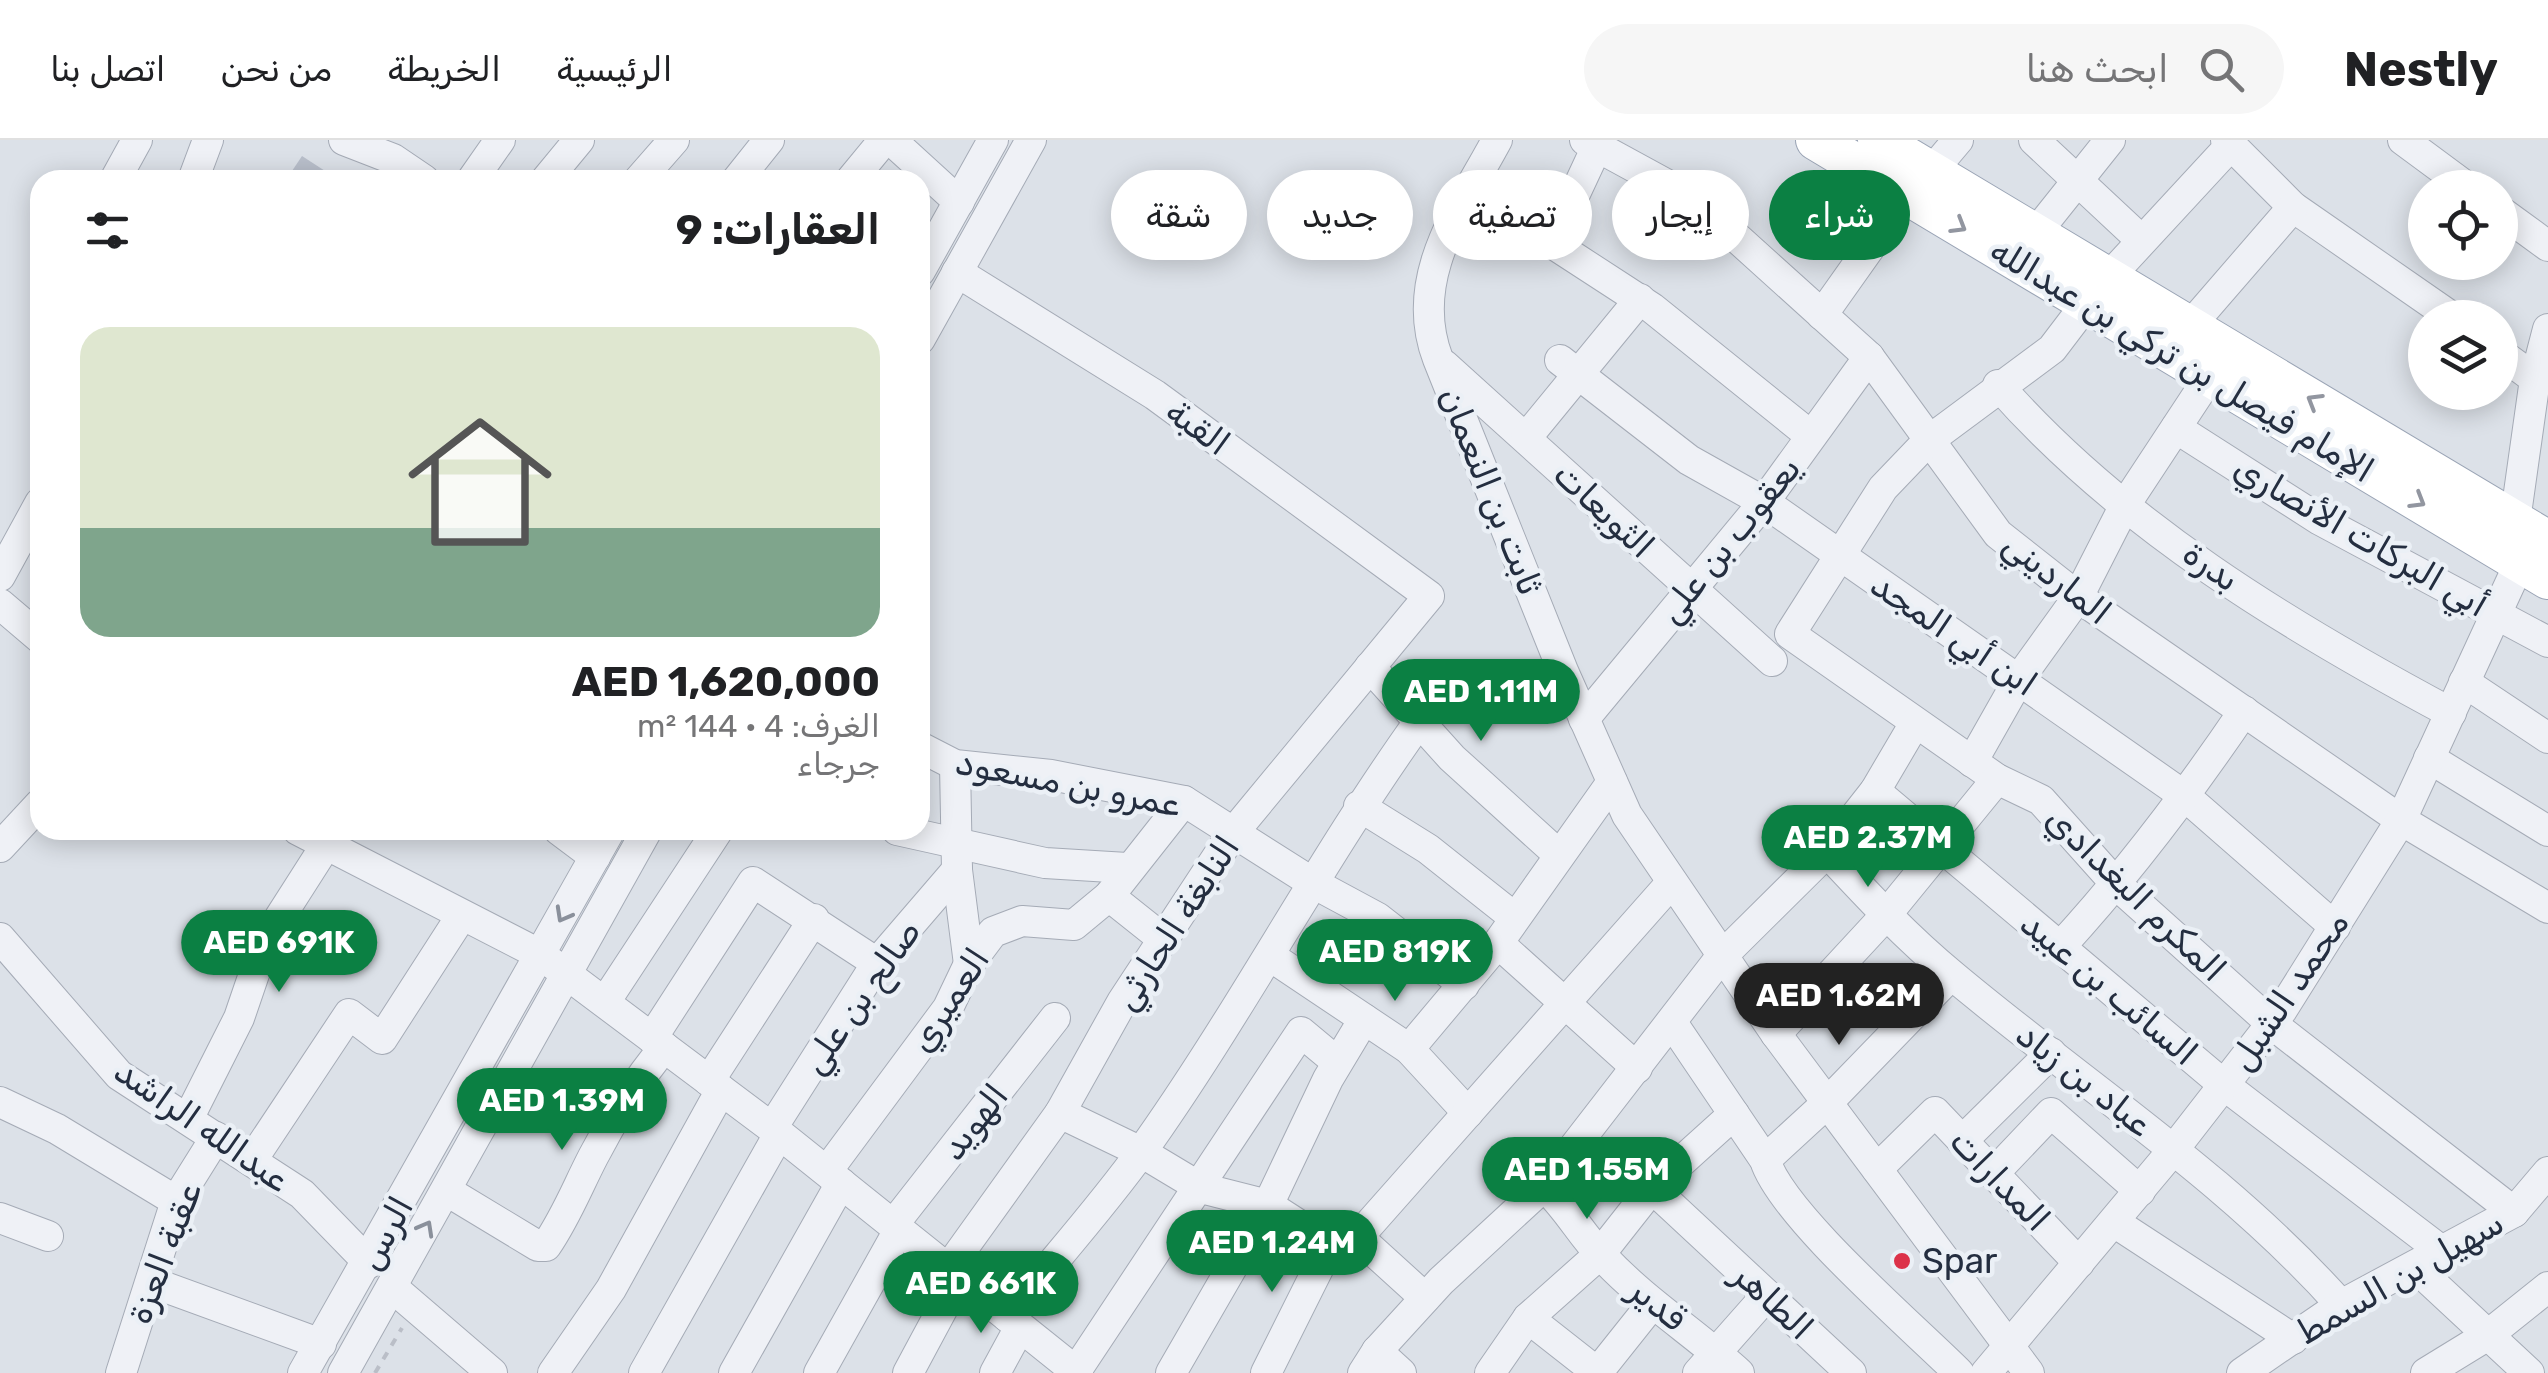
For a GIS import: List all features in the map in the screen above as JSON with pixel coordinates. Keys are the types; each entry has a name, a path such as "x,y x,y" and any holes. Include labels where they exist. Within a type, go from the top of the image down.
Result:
{"main road":[{"name":"الإمام فيصل بن تركي بن عبدالله","path":"1816,140 2035,234 2098,290 2210,376 2533,551"},
{"name":"الإمام فيصل بن تركي بن عبدالله","path":"1878,140 1919,183 2098,290 2190,326 2533,551"}],"street":[{"path":"121,170 136,140"},
{"path":"197,170 208,140"},
{"path":"344,140 400,150 416,170"},
{"path":"479,170 500,140"},
{"path":"554,170 580,140"},
{"path":"648,170 674,140"},
{"path":"745,170 769,140"},
{"path":"858,170 884,140"},
{"path":"891,140 915,170"},
{"path":"930,253 993,140"},
{"path":"930,321 1030,140"},
{"name":"ثابت بن النعمان","path":"1497,140 1432,262 1426,307 1438,359 1584,719 1627,815 1721,957 2029,1373"},
{"path":"1822,315 1919,183 1958,140"},
{"path":"2034,140 2140,239"},
{"path":"2035,234 2110,140"},
{"path":"2403,140 2444,170"},
{"path":"1594,142 1552,243 1640,300 1812,436"},
{"name":"المارديني","path":"1594,142 1695,200 1869,357 1998,534 2078,597 2401,820 2548,908"},
{"path":"1839,556 1883,488 1928,441 1998,385 2052,349 2140,239 2228,142 2293,207 2427,300"},
{"path":"930,186 959,202"},
{"path":"2190,326 2293,207"},
{"path":"2518,224 2548,246"},
{"name":"القبة","path":"957,272 1155,395 1429,596"},
{"path":"1526,438 1569,367 1640,300"},
{"name":"محمد الشبل","path":"1986,1373 2140,1191 2272,1024 2401,820 2496,613 2533,551 2539,418 2535,379 2548,330"},
{"name":"يعقوب بن علي","path":"1584,719 1764,502 1869,357"},
{"name":"الثويعات","path":"1438,359 1772,661"},
{"path":"2518,366 2535,379"},
{"name":"ابن أبي المجد","path":"1569,367 1689,460 1764,502 2186,797 2335,926"},
{"path":"1776,1034 1886,915 1942,847 1984,770 2018,679 2078,597 2125,505 2210,376"},
{"name":"بدرة","path":"1998,385 2046,439 2125,505 2332,649 2450,713"},
{"name":"أبي البركات الأنصاري","path":"2176,428 2320,520 2548,642"},
{"path":"0,576 30,521"},
{"name":"المكرم البغدادي","path":"1839,556 1790,634 1984,770 2041,800 2117,885 2272,1024 2514,1212"},
{"name":"النابغة الحارثي","path":"908,1373 954,1274 1060,1113 1164,938 1234,832 1429,596"},
{"path":"0,604 30,630"},
{"path":"1370,667 1452,758 1558,855"},
{"path":"2464,682 2548,738"},
{"path":"2060,947 2117,885 2186,797 2244,711"},
{"path":"995,1373 1014,1322 1141,1152 1270,956 1359,806 1419,722"},
{"path":"1400,1373 1370,1362 1425,1298 1544,1186 1721,957 1827,852 1875,791 1915,723"},
{"name":"عمرو بن مسعود","path":"930,753 955,765 1051,775 1184,800 1312,883 1378,918 1464,985"},
{"path":"2430,758 2548,831"},
{"path":"955,765 957,858 969,964"},
{"path":"1409,1050 1506,930 1612,782"},
{"name":"السائب بن عبيد","path":"1875,791 2224,1085 2444,1252"},
{"name":"العميري","path":"734,1373 834,1177 948,1008 969,964 993,932 1022,922 1074,925 1109,896 1126,868 1184,800"},
{"path":"1359,806 1428,849 1506,930 1565,1000 1637,1068"},
{"path":"0,847 30,815"},
{"path":"572,840 595,857"},
{"name":"الرس","path":"303,1373 369,1263 604,840"},
{"name":"الرس","path":"343,1373 404,1297 447,1191 642,840"},
{"path":"604,1002 711,840"},
{"path":"918,840 957,858 1126,868"},
{"path":"188,1119 240,1018 266,939 339,843 462,915 541,954 776,1131 1077,1372 1202,1188 1301,1032 1338,1062"},
{"name":"عباد بن زياد","path":"1827,852 1886,915 1952,975 2174,1149 2291,1248 2342,1305"},
{"name":"صالح بن علي","path":"644,1373 776,1131 877,962 957,858"},
{"path":"447,1191 538,1246 546,1246 571,1210 592,1160 631,1089 752,882 877,962"},
{"path":"1266,1373 1344,1241 1468,1113 1672,882"},
{"path":"1109,896 1164,938"},
{"path":"252,1160 349,1014 382,1039 462,915"},
{"path":"553,1373 611,1289 715,1085 814,919"},
{"name":"عبدالله الراشد","path":"3,950 119,1075 302,1194 369,1263"},
{"path":"1270,956 1409,1050 1468,1113"},
{"path":"1765,1160 1828,1103 1952,975"},
{"name":"الهويد","path":"818,1373 896,1228 1054,1018"},
{"path":"1171,1373 1268,1205 1338,1062 1364,1019"},
{"path":"1673,1024 1765,1160 1770,1178 1809,1224 1959,1373"},
{"path":"1962,1141 2051,1053"},
{"path":"0,1102 57,1129 176,1201"},
{"name":"المدارات","path":"1877,1169 1935,1112 2079,1263"},
{"path":"1060,1113 1141,1152 1202,1188 1268,1205 1344,1241 1425,1298"},
{"path":"1993,1174 2051,1113 2140,1191"},
{"path":"1490,1373 1528,1318 1600,1254 1652,1188 1734,1114"},
{"name":"عقبة العزة","path":"121,1373 176,1201 216,1137"},
{"name":"سهيل بن السمط","path":"2243,1373 2342,1305 2514,1212 2548,1172"},
{"name":"قدير","path":"1544,1186 1572,1213 1600,1254 1706,1362 1739,1373"},
{"name":"الطاهر","path":"1652,1188 1851,1373"},
{"path":"0,1218 48,1236"},
{"path":"2114,1222 2292,1338"},
{"path":"2415,1267 2530,1373"},
{"path":"151,1282 321,1344"},
{"path":"2426,1373 2488,1334 2548,1287"},
{"path":"1706,1362 1767,1295"},
{"path":"404,1297 492,1373"},
{"path":"1528,1318 1598,1373 1652,1304"}],"path":[{"path":"374,1373 404,1297"}],"building":[{"path":"302,156 324,170 293,170"}],"place":[{"name":"Spar","path":"1902,1261"}]}
